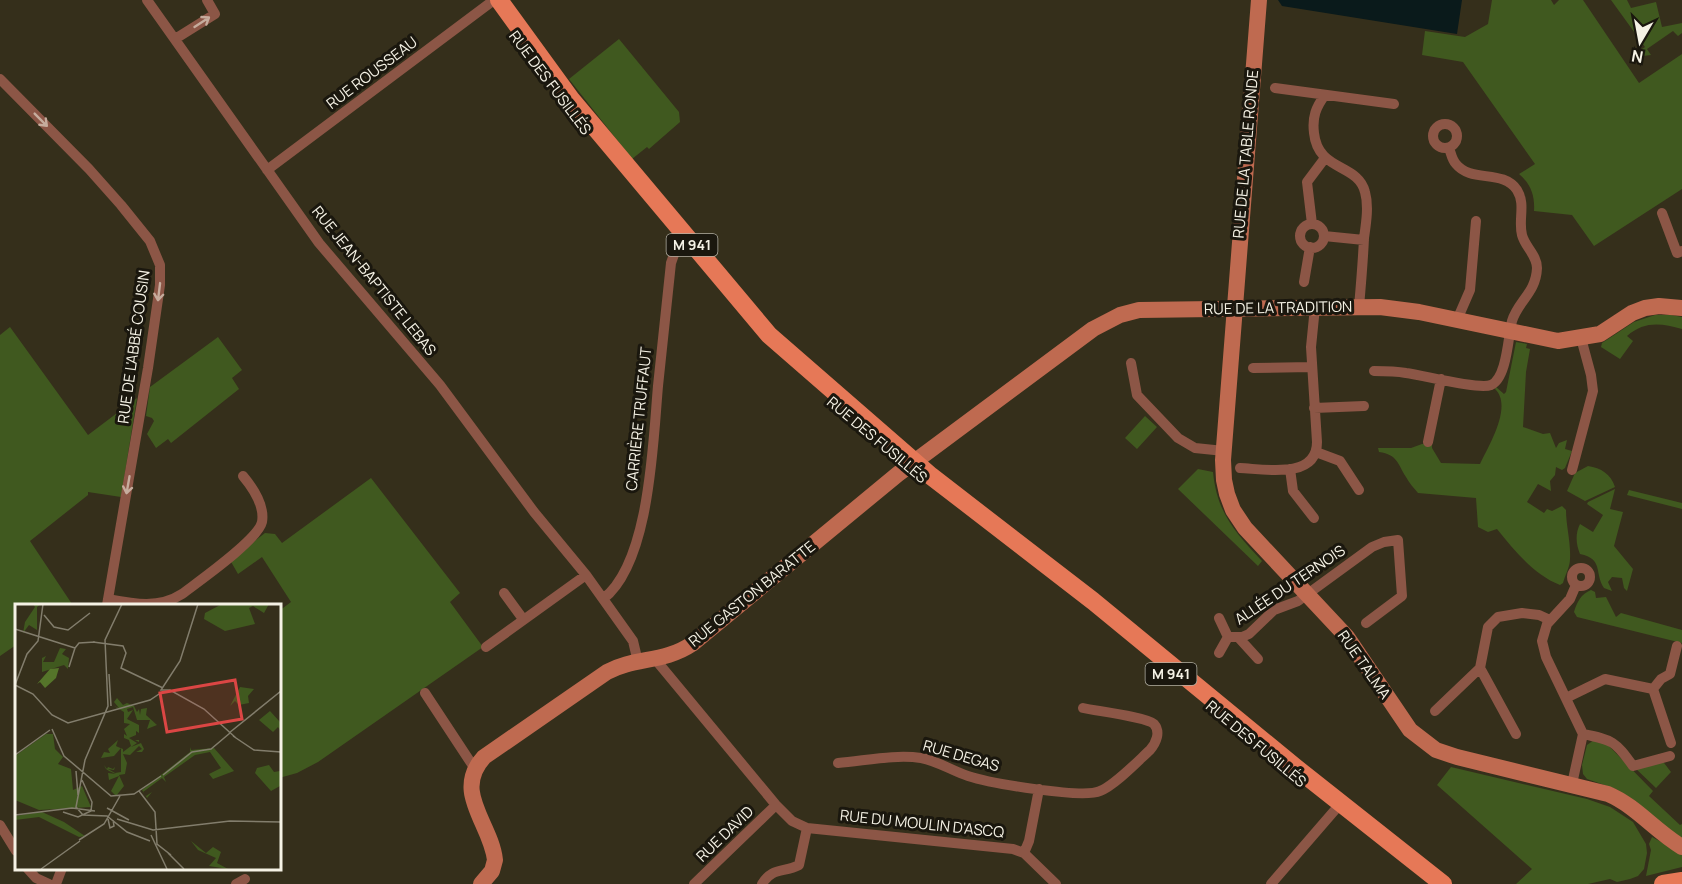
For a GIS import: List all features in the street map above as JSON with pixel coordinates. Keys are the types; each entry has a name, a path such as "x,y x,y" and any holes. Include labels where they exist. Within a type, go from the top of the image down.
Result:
{"main road":[{"name":"RUE DES FUSILLÉS","path":"493,1 767,344 911,465 1179,670 1431,884"},
{"name":"RUE DES FUSILLÉS","path":"1338,807 1443,884"}],"street":[{"name":"RUE JEAN-BAPTISTE LEBAS","path":"147,0 319,243 434,378 534,512 586,575 633,641 638,662"},
{"path":"175,39 215,14 207,0"},
{"name":"RUE DE LA TABLE RONDE","path":"1236,308 1236,277 1259,0"},
{"name":"RUE ROUSSEAU","path":"267,170 493,1"},
{"name":"RUE DE L'ABBÉ COUSIN","path":"0,79 122,205 150,241 160,265 160,285 148,368 108,602"},
{"path":"1275,88 1394,104"},
{"path":"1325,95 1315,110 1313,127 1317,146 1325,158 1354,176 1362,184 1366,198 1359,306"},
{"path":"1374,370 1404,372 1481,386 1495,383 1501,375 1516,313 1533,286 1537,270 1534,256 1522,236 1521,198 1513,185 1502,179 1469,173 1460,168 1453,160 1449,148"},
{"path":"1312,224 1307,182 1325,158"},
{"path":"1662,213 1677,253 1682,251"},
{"path":"1457,320 1470,290 1476,221"},
{"path":"1312,224 1320,228 1324,236 1320,245 1310,247 1304,245 1300,235 1305,227 1312,224"},
{"path":"1324,236 1364,240"},
{"name":"CARRIÈRE TRUFFAUT","path":"603,599 611,592 629,564 644,506 653,447 671,263 674,252 683,240"},
{"path":"1304,282 1310,247"},
{"name":"RUE DE LA TRADITION","path":"911,465 1093,329 1111,319 1139,310 1359,306 1406,310 1558,341 1600,334 1632,313 1645,308 1665,306 1682,308"},
{"path":"1240,468 1298,468 1308,464 1316,452 1311,367 1315,307"},
{"name":"RUE TALMA","path":"1236,308 1224,451 1224,480 1227,494 1237,516 1252,536 1347,637 1402,721 1427,744 1457,757 1614,796 1679,844"},
{"path":"1572,470 1593,391 1581,338"},
{"path":"1131,363 1137,395 1178,438 1195,448 1224,451"},
{"path":"1253,368 1311,367"},
{"path":"1428,442 1441,379"},
{"path":"1314,408 1364,406"},
{"path":"1316,452 1340,461 1359,490"},
{"name":"RUE GASTON BARATTE","path":"475,769 484,757 613,668 678,653 704,635 911,465"},
{"path":"1290,469 1293,490 1314,518"},
{"path":"108,602 163,603 174,599 254,536 261,524 262,514 257,495 243,476"},
{"name":"ALLÉE DU TERNOIS","path":"1219,653 1233,637 1249,634 1274,610 1294,604 1372,547 1398,540 1402,596 1366,623"},
{"path":"486,647 586,575"},
{"path":"1572,784 1583,734 1543,647 1544,632 1550,620 1570,599 1576,585"},
{"path":"504,593 524,619"},
{"path":"1435,711 1480,668 1488,627 1497,617 1528,614 1550,620"},
{"name":"ALLÉE DU TERNOIS","path":"1219,618 1233,637 1258,659"},
{"path":"1653,689 1661,679 1670,674 1677,646"},
{"name":"RUE DU MOULIN D'ASCQ","path":"655,659 776,805 792,821 807,828 1003,847 1024,853"},
{"path":"1480,668 1516,734"},
{"path":"1566,698 1605,679 1653,689"},
{"path":"1653,689 1671,743"},
{"path":"425,693 475,769 471,789 495,860 492,871 480,884"},
{"name":"RUE DEGAS","path":"838,763 917,758 939,763 976,779 1039,789 1100,792 1150,750 1158,733 1152,722 1083,708"},
{"path":"1583,734 1605,738 1615,743 1634,766 1670,756"},
{"path":"1039,789 1029,841 1024,853 1056,884"},
{"name":"RUE DAVID","path":"694,884 776,805"},
{"path":"1271,884 1338,807"},
{"path":"0,825 15,849"},
{"path":"762,884 766,877 775,871 799,865 807,828"},
{"path":"28,869 34,877 49,884"},
{"path":"56,884 61,869"}],"green space":[{"path":"1492,0 1551,0 1554,5 1559,0 1583,0 1639,83 1682,54 1682,189 1594,246 1572,215 1534,211 1531,191 1527,182 1519,174 1535,164 1463,62 1422,55 1425,31 1465,37 1488,24"},
{"path":"1611,0 1627,0 1631,8 1656,2 1662,27 1682,23 1682,33 1678,36 1673,31 1647,49 1651,55 1643,56 1639,51 1645,47"},
{"path":"619,39 679,112 680,122 649,149 647,147 632,159 569,79"},
{"path":"1655,315 1682,317 1682,329 1667,325 1653,325 1633,331 1627,336 1633,341 1620,359 1601,347 1602,343 1634,322"},
{"path":"10,327 88,435 137,398 121,497 88,492 88,495 30,541 72,604 15,604 15,646 0,656 0,335"},
{"path":"218,337 242,370 232,378 239,389 171,443 168,439 156,448 147,434 154,421 146,416 150,387"},
{"path":"1516,342 1527,344 1526,348 1530,349 1526,372 1523,427 1543,434 1550,433 1556,448 1559,443 1567,440 1565,449 1572,451 1565,468 1562,470 1556,467 1555,475 1550,481 1551,491 1538,484 1527,502 1544,513 1547,509 1552,511 1562,506 1566,510 1570,562 1563,583 1560,585 1533,568 1497,529 1488,532 1478,527 1476,498 1418,493 1396,460 1390,455 1379,452 1378,448 1411,448 1422,444 1432,444 1441,463 1480,464 1501,415 1500,396 1495,389 1496,387 1504,394 1506,392"},
{"path":"1145,416 1157,427 1137,449 1125,438"},
{"path":"1588,466 1605,472 1615,487 1585,501 1567,491 1575,473"},
{"path":"1198,469 1213,472 1223,511 1236,531 1262,561 1258,566 1178,489"},
{"path":"371,478 460,593 450,602 483,647 318,762 297,773 280,778 280,610 291,602 262,557 238,574 230,560 265,533 275,534 282,543"},
{"path":"1615,489 1610,509 1623,512 1614,546 1633,569 1627,591 1622,578 1612,577 1608,582 1612,591 1604,588 1596,563 1588,556 1580,554 1577,543 1580,524 1593,532 1603,515 1587,504 1588,502"},
{"path":"1629,490 1682,503 1682,509 1627,495"},
{"path":"1591,590 1595,592 1596,598 1606,597 1616,617 1621,613 1682,630 1682,643 1577,617 1574,612 1578,602"},
{"path":"1594,740 1608,745 1653,791 1649,796 1680,825 1682,824 1682,839 1657,822 1637,802 1616,789 1587,779 1583,774 1582,765 1587,745"},
{"path":"1661,759 1671,772 1656,788 1633,766"},
{"path":"1451,767 1587,799 1610,807 1633,822 1646,844 1644,869 1638,876 1617,882 1610,879 1588,884 1516,884 1532,869 1437,785"},
{"path":"1652,837 1682,853 1682,867 1646,876 1651,850 1649,844"}],"shaded area":[{"path":"1278,0 1462,0 1457,34 1282,6"}]}
